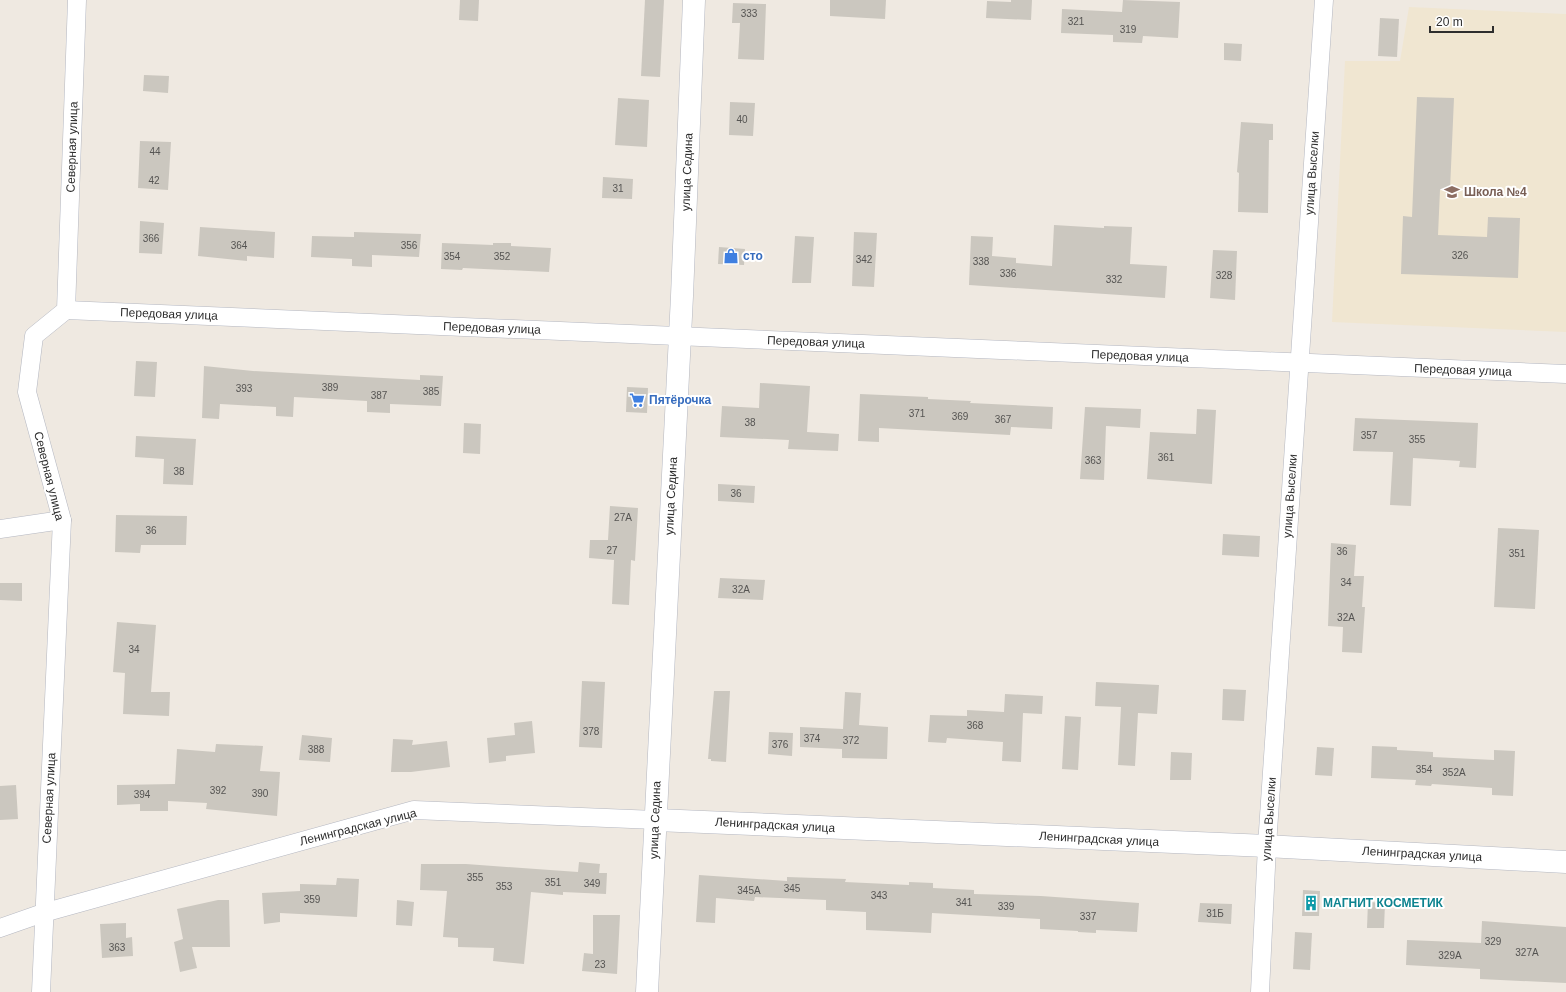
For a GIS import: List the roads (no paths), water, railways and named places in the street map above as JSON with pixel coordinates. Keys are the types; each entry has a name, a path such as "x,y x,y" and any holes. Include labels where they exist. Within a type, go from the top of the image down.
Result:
{"main road":[{"name":"улица Седина","path":"647,992 694,0"},
{"name":"Ленинградская улица","path":"656,820 1267,846 1566,862"}],"street":[{"name":"Северная улица","path":"41,992 43,913 62,520 27,392 34,336 66,310 77,0"},
{"name":"улица Выселки","path":"1260,992 1267,846 1324,0"},
{"name":"Передовая улица","path":"66,310 1566,374"},
{"path":"0,529 62,520"},
{"name":"Ленинградская улица","path":"0,928 43,913 414,810 656,820"}],"place":[{"name":"Школа №4","path":"1452,192"},
{"name":"сто","path":"731,256"},
{"name":"Пятёрочка","path":"637,400"},
{"name":"МАГНИТ КОСМЕТИК","path":"1311,903"}]}
